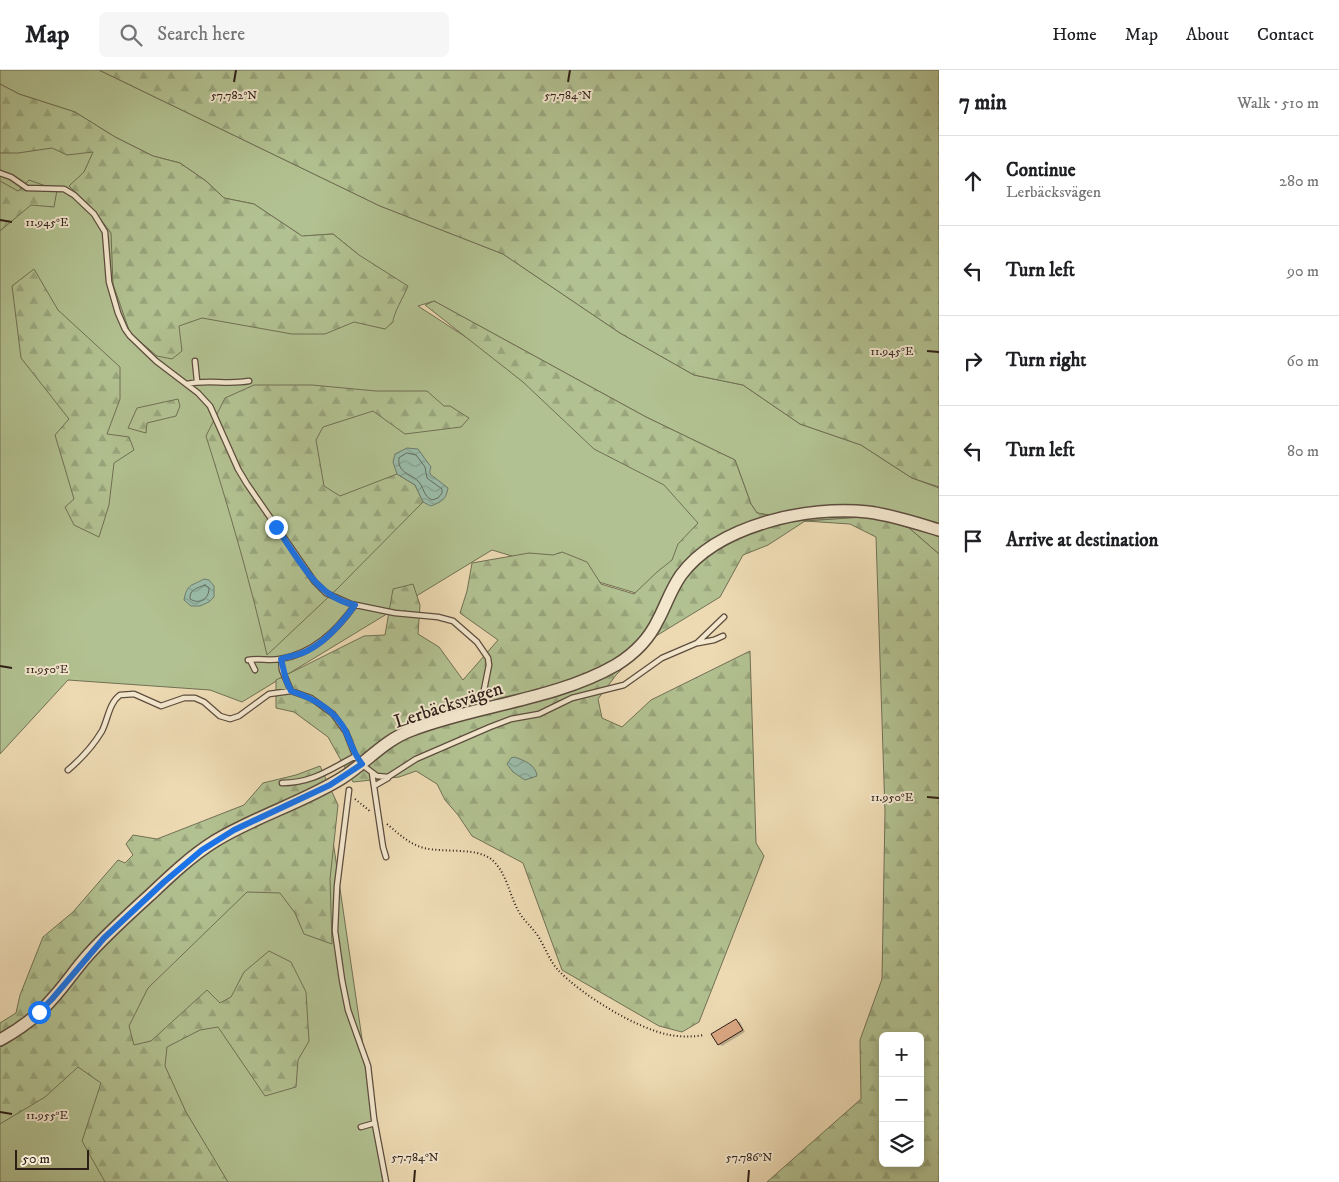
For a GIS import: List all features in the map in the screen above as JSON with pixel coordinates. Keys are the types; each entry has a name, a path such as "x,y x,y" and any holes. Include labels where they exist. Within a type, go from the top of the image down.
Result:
{"street":[{"name":"Lerbäcksvägen","path":"0,1040 25,1024 39,1012 104,938 164,882 202,850 240,827 330,785 359,760 403,733 582,680 624,660 639,648 650,633 659,619 677,581 686,568 705,552 731,537 773,520 799,514 847,510 878,514 939,530"}],"lane":[{"path":"0,173 11,177 27,188 64,189 74,195 94,214 104,232 109,282 118,313 125,328 130,336 156,361 202,397 213,411 238,469 255,497 308,573 326,593 355,605 395,613 438,616 453,621 477,642 488,658 489,665 484,690 487,709"},
{"path":"195,361 196,381"},
{"path":"187,384 196,381 233,383 249,381"},
{"path":"255,670 249,660 256,658 281,659 298,655 315,647 334,630 355,605"},
{"path":"697,643 724,617"},
{"path":"374,786 416,759 490,727 511,719 539,714 572,698 624,685 662,658 697,643 714,640 723,636"},
{"path":"281,659 291,691"},
{"path":"68,770 86,753 102,730 112,705 120,695 134,694 161,706 184,698 195,698 204,702 220,716 228,719 238,716 269,694 291,691 312,698 333,714 346,732 359,760 372,773 381,778 388,777"},
{"path":"282,783 320,776 359,760"},
{"path":"372,773 386,857"},
{"path":"349,790 337,886 335,932 348,1010 368,1066 375,1123 386,1182"},
{"path":"361,1126 375,1123"}],"path":[{"path":"349,790 358,802 408,842 434,850 478,853 489,858 502,873 518,912 538,936 556,967 573,984 640,1026 657,1032 689,1037 704,1035"}],"green space":[{"path":"0,70 99,70 380,206 503,254 620,333 694,375 743,385 800,424 861,445 912,478 939,488 939,554 909,528 864,517 805,521 757,513 751,504 735,460 646,417 434,301 418,306 668,468 711,525 649,597 492,550 242,702 210,690 68,680 0,754 0,97 299,234 254,204 224,198 206,181 180,163 153,156 115,137 75,112 19,94 0,84","holes":["333,234 359,255 304,236"]},
{"path":"99,70 939,70 939,487 912,478 861,445 800,424 743,385 694,375 620,333 503,254 380,206"},
{"path":"0,84 19,94 75,112 115,137 153,156 180,163 206,181 224,198 254,204 302,236 333,234 359,255 408,286 393,322 385,329 354,322 325,334 292,334 202,318 179,326 182,351 172,359 157,356 130,333 113,284 111,233 93,209 69,186 84,172 93,152 67,155 52,148 18,153 0,153"},
{"path":"29,180 57,190 54,207 31,205 0,231 0,181 18,191"},
{"path":"34,269 58,310 120,367 120,399 107,434 129,437 134,450 114,463 109,505 99,537 74,525 65,507 74,499 55,435 69,419 21,358 12,286"},
{"path":"434,301 646,417 735,460 751,504 757,513 805,521 768,545 743,555 720,597 656,636 616,675 598,699 602,718 622,727 651,700 750,651 756,843 764,856 699,1022 682,1032 659,1026 562,970 523,863 472,836 445,800 437,784 416,771 399,777 353,782 328,737 294,712 276,708 276,680 364,636 385,635 393,589 413,584 420,605 418,634 439,647 463,680 498,640 460,613 467,591 472,563 529,553 553,555 562,552 587,562 601,584 634,594 672,560 678,544 698,523 664,485 594,449 523,382 425,305"},
{"path":"254,385 312,385 376,391 427,391 444,406 450,406 469,418 461,427 405,434 373,411 323,427 316,440 324,486 340,496 397,474 415,485 423,502 337,589 267,655 239,545 206,436 225,398"},
{"path":"178,399 180,406 176,416 147,423 146,433 128,428 137,408"},
{"path":"864,517 889,521 909,528 939,554 939,1182 767,1182 861,1099 860,1040 882,979 885,812 876,537 850,524 805,521"},
{"path":"320,766 338,805 330,879 332,944 304,934 295,913 280,893 247,892 148,988 129,1026 134,1045 151,1041 207,990 220,1003 231,997 244,972 269,951 291,962 306,992 309,1041 298,1060 296,1087 265,1096 218,1027 200,1030 167,1047 165,1066 186,1112 228,1182 105,1182 82,1141 101,1083 78,1067 45,1097 0,1124 0,1023 16,1013 20,995 43,937 73,912 118,860 125,863 133,855 126,844 133,835 157,839 244,805 263,783 296,775"},
{"path":"327,800 383,1182 0,1182 0,1041"}],"water":[{"path":"407,448 418,449 431,467 430,474 448,488 446,495 440,502 431,506 423,502 415,485 397,474 393,462 395,454"},
{"path":"204,579 209,580 214,586 214,597 209,602 200,606 191,606 184,600 188,588"},
{"path":"514,757 532,766 537,776 525,780 513,772 507,764"}],"building":[{"path":"736,1019 743,1030 718,1045 711,1034"}],"route":[{"path":"39,1012 120,922 202,850 234,830 330,785 362,764 355,755 346,732 333,714 312,698 291,691 282,670 281,659 298,655 315,647 344,620 355,605 335,598 321,589 276,527"}]}
